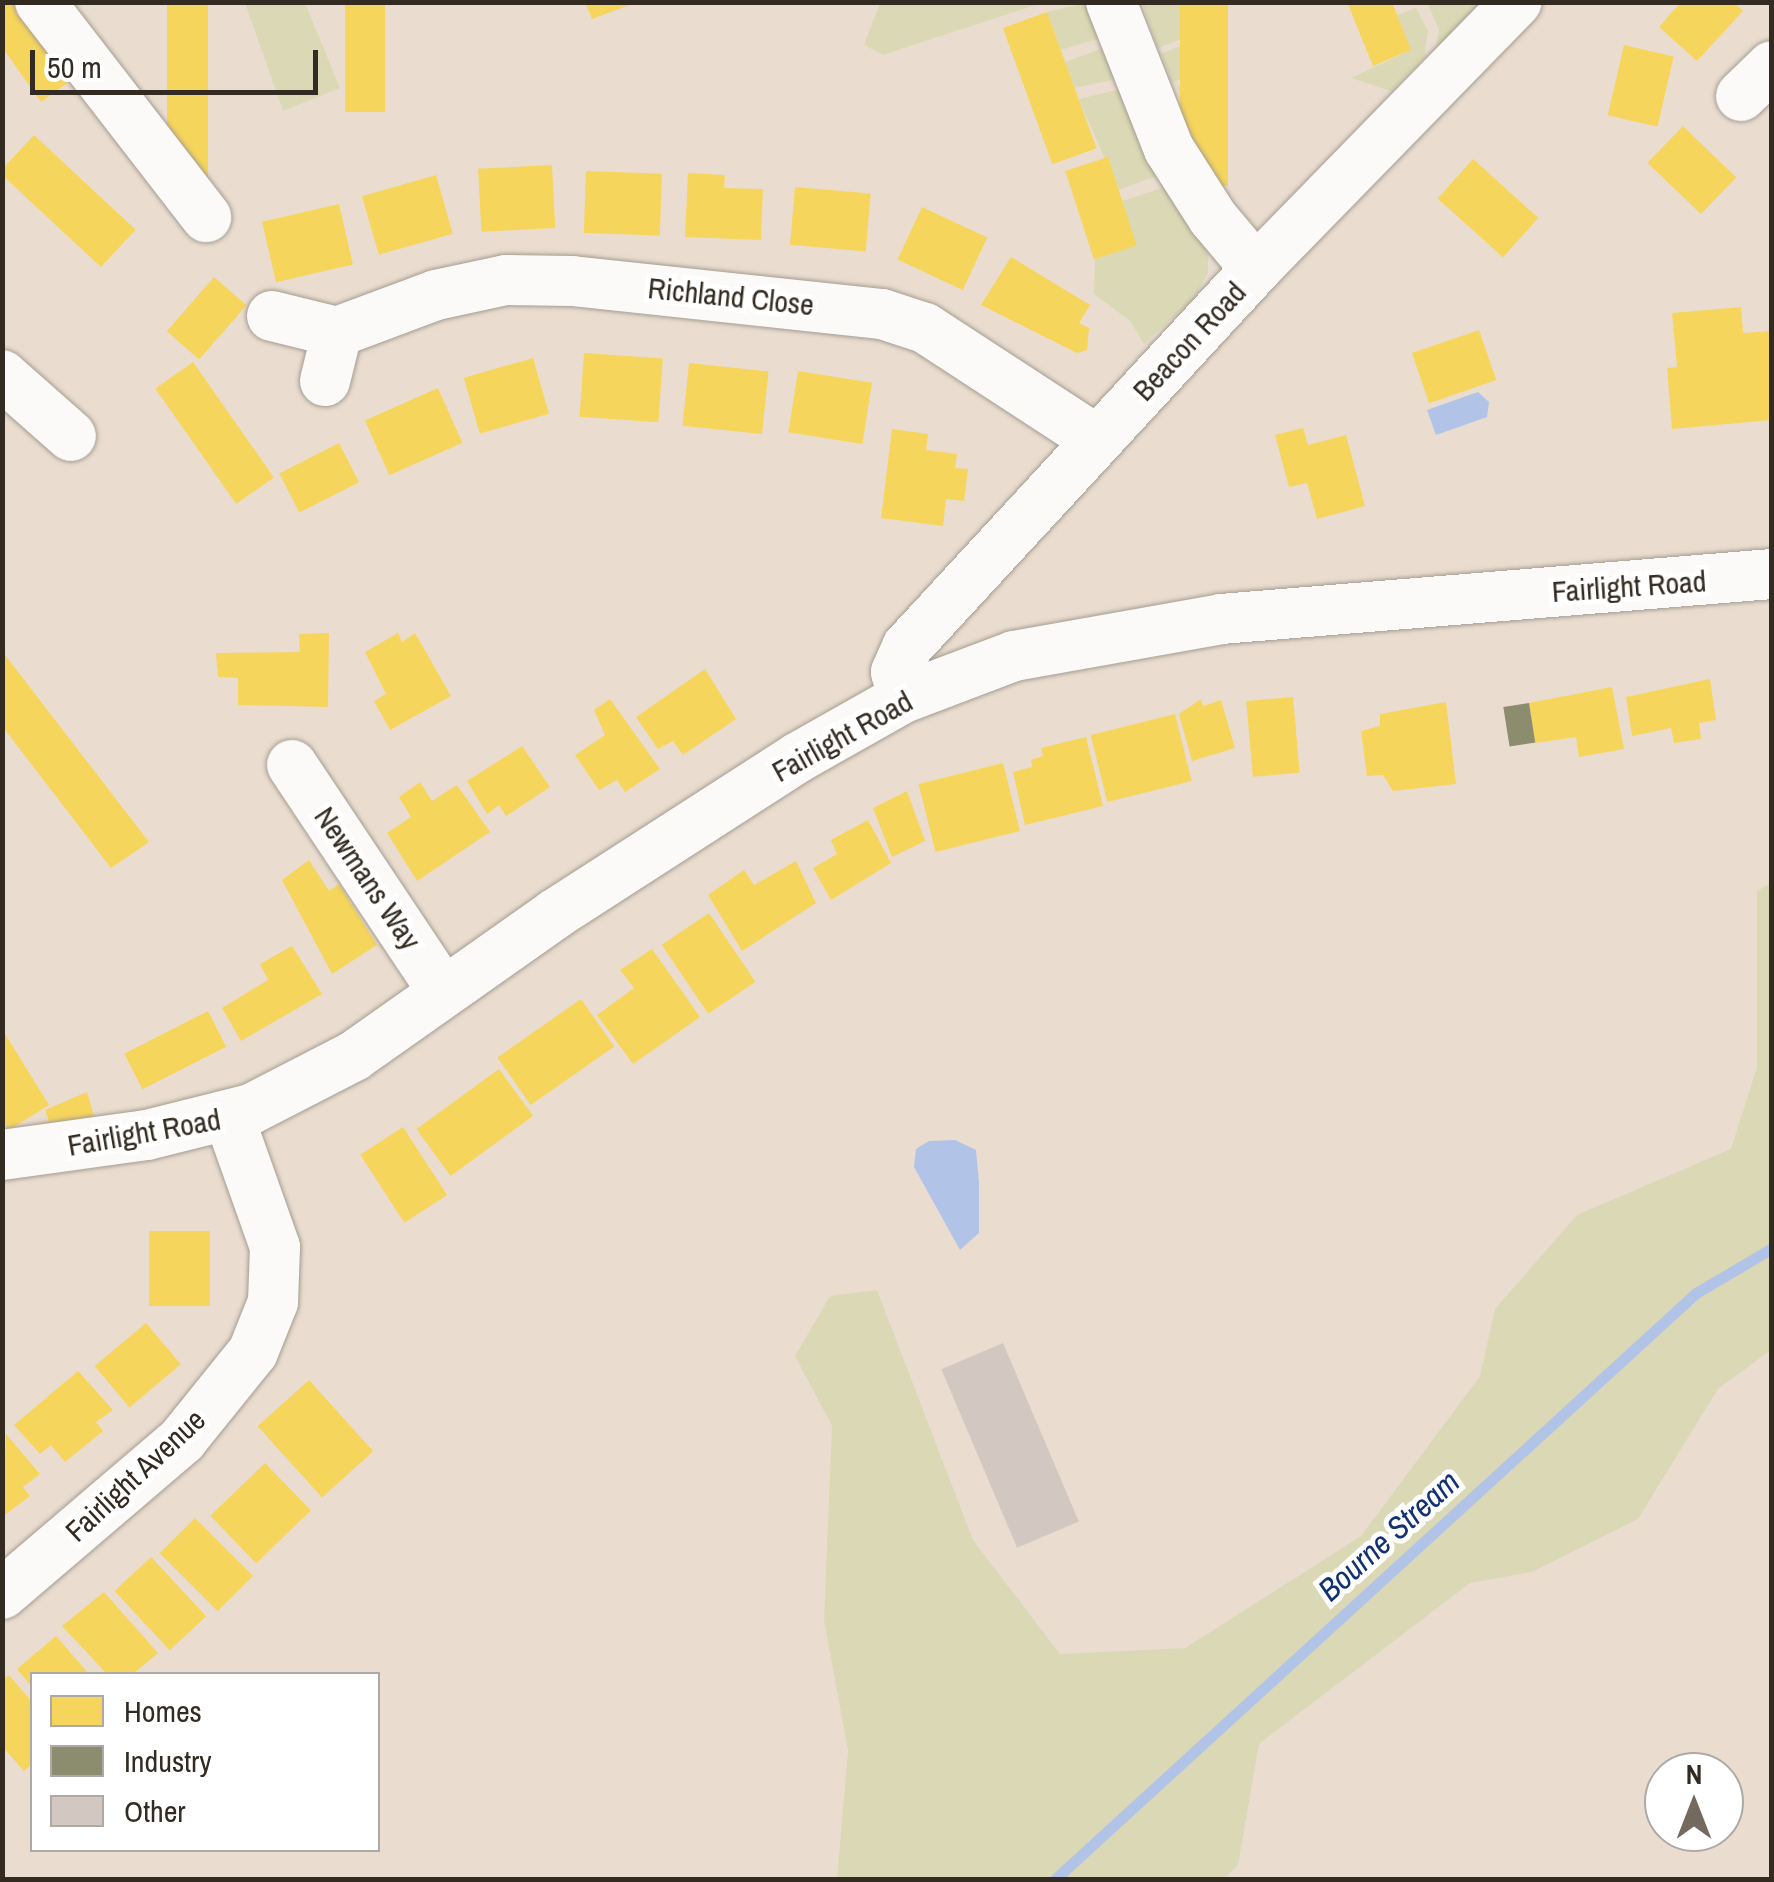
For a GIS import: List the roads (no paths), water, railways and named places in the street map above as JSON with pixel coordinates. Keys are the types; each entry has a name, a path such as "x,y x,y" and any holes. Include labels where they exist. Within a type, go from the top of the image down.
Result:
{"street":[{"path":"40,2 206,216"},
{"path":"1111,2 1170,150 1256,269"},
{"name":"Beacon Road","path":"902,698 896,672 906,646 1256,269 1517,2"},
{"name":"Richland Close","path":"337,332 436,295 506,280 808,302 925,328 1098,440"},
{"path":"272,316 337,332 325,381"},
{"path":"2,375 71,436"},
{"name":"Fairlight Road","path":"2,1155 229,1117 354,1056 443,991 765,779 902,698 1014,656 1221,619 1772,574"},
{"path":"1715,579 1772,588"},
{"name":"Newmans Way","path":"292,765 443,991"},
{"name":"Fairlight Avenue","path":"2,1594 182,1440 253,1352 273,1302 275,1247 229,1117"}],"water":[{"path":"1478,392 1489,402 1487,417 1436,435 1427,410"},
{"path":"955,1140 976,1150 979,1183 979,1233 960,1250 914,1167 916,1149 929,1141"}],"waterway":[{"name":"Bourne Stream","path":"1054,1880 1696,1293 1772,1248"}]}
